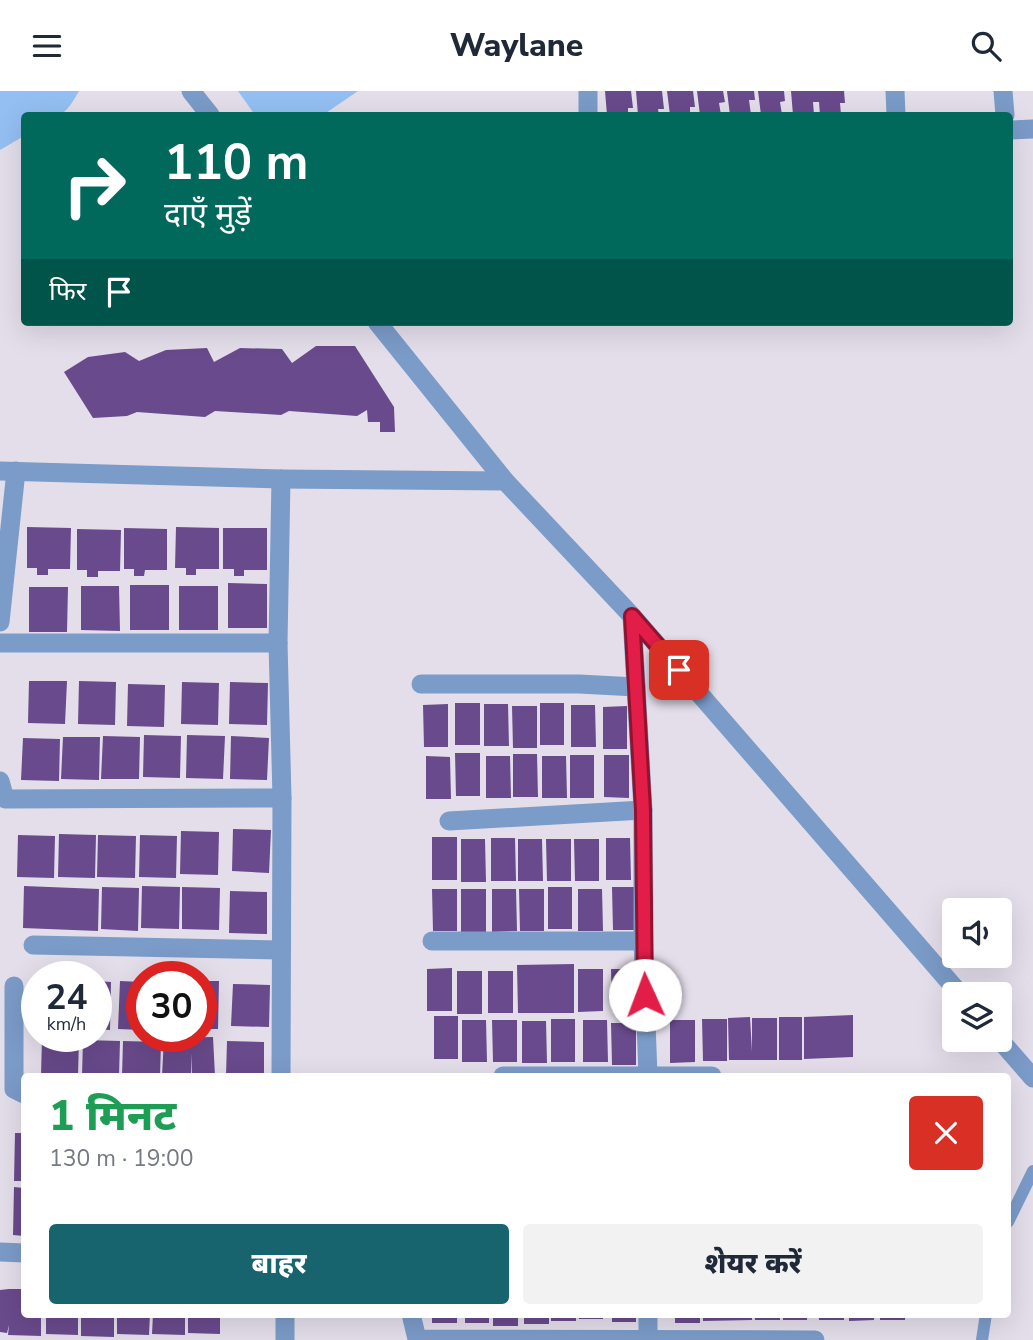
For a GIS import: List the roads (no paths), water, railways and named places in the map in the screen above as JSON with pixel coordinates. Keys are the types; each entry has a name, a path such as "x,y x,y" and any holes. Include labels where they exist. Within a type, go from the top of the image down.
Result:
{"street":[{"path":"191,91 208,112"},
{"path":"588,91 588,112"},
{"path":"895,91 896,112"},
{"path":"1003,91 1005,112"},
{"path":"1013,130 1033,129"},
{"path":"380,326 505,481 632,616 950,982"},
{"path":"0,622 8,471 281,479 505,481"},
{"path":"281,479 278,643 282,798 281,1073"},
{"path":"632,616 643,810 643,941 648,1073"},
{"path":"0,643 278,643"},
{"path":"421,684 579,684 636,687"},
{"path":"0,781 5,799 282,798"},
{"path":"449,821 643,810"},
{"path":"432,941 643,941"},
{"path":"33,945 281,950"},
{"path":"14,986 14,1089 21,1092"},
{"path":"1010,1052 1033,1078"},
{"path":"0,1252 21,1252"},
{"path":"285,1318 285,1340"},
{"path":"412,1318 417,1339 815,1340"},
{"path":"648,1318 648,1340"}],"lane":[{"path":"1011,1216 1033,1171"},
{"path":"982,1340 985,1318"}],"water":[{"path":"0,91 79,91 64,112 21,112 21,138 0,150"},
{"path":"238,91 358,91 327,112 253,112"}]}
